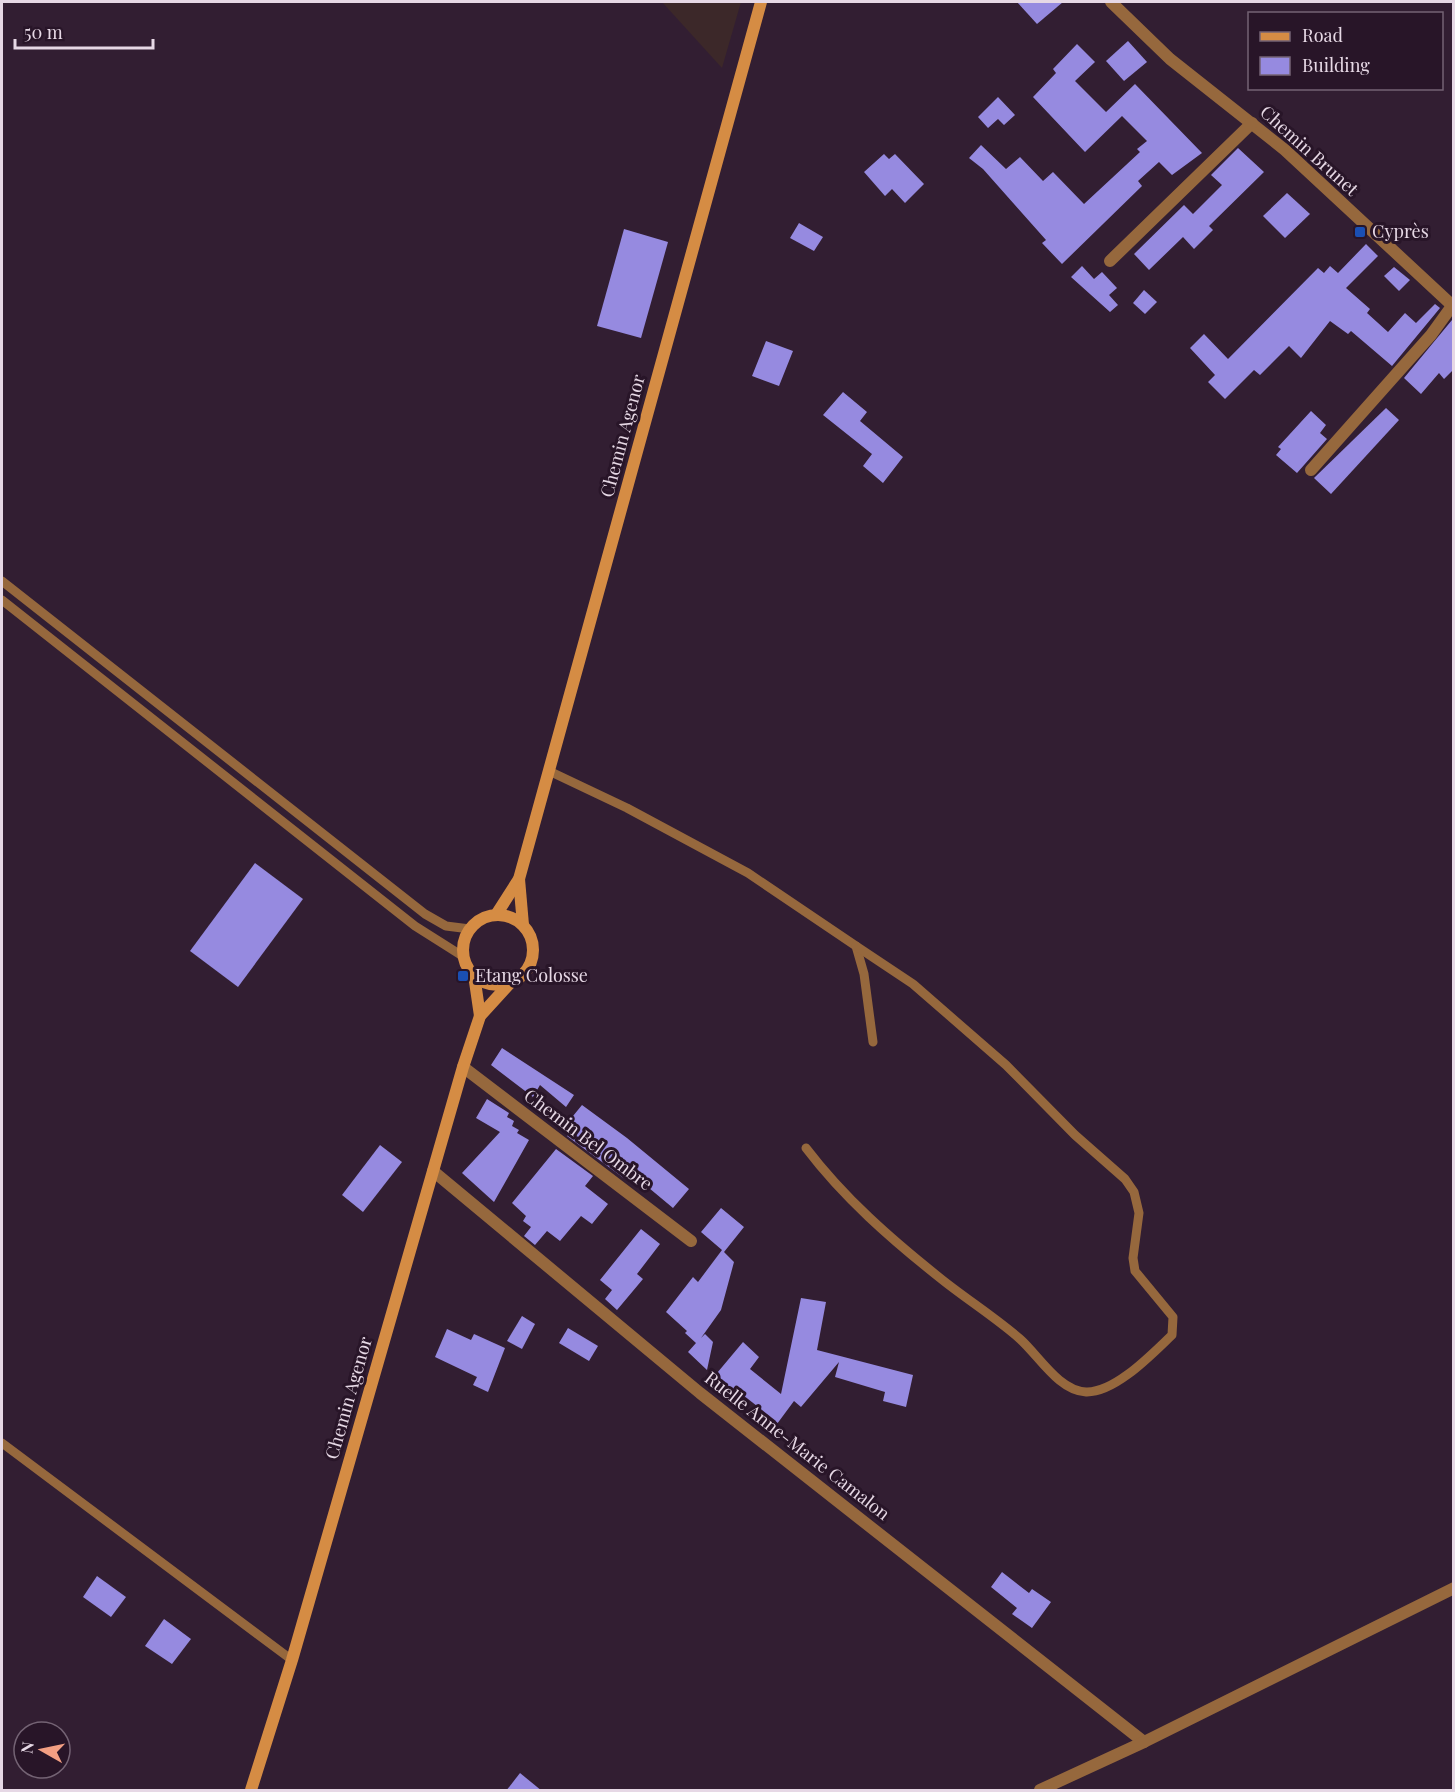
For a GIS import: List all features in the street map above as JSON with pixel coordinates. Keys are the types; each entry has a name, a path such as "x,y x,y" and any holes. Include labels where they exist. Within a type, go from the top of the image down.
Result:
{"main road":[{"name":"Chemin Agenor","path":"470,929 477,922 496,915 519,879 761,2"},
{"name":"Chemin Agenor","path":"251,1791 292,1660 463,1067 480,1016 511,982 527,970 533,952 529,933 523,925 519,879"},
{"path":"496,915 506,915 523,925"},
{"path":"464,957 465,938 470,929"},
{"name":"Chemin Agenor","path":"464,957 474,975 480,1016"},
{"path":"474,975 491,984 511,982"}],"street":[{"name":"Chemin Brunet","path":"1111,2 1170,59 1252,123 1453,307"},
{"path":"1110,261 1252,123"},
{"path":"1311,470 1431,335 1453,307"},
{"name":"Chemin Bel Ombre","path":"463,1067 691,1241"},
{"name":"Ruelle Anne-Marie Camalon","path":"433,1171 700,1393 1144,1742"},
{"path":"1040,1791 1454,1588"}],"lane":[{"path":"2,581 425,914 446,926 470,929"},
{"path":"2,600 415,926 464,957"},
{"path":"549,771 627,808 748,873 913,984 1006,1065 1075,1135 1125,1179 1134,1192 1139,1213 1133,1258 1135,1271 1173,1317 1172,1335 1138,1366 1107,1387 1088,1392 1077,1391 1063,1383 1020,1340 939,1278 864,1214 825,1174 806,1148"},
{"path":"856,946 864,974 873,1042"},
{"path":"2,1443 292,1660"}],"shaded area":[{"path":"662,2 741,2 722,68"}],"building":[{"path":"1017,2 1063,2 1037,24"},
{"path":"1128,41 1147,62 1124,81 1106,61"},
{"path":"1077,44 1095,62 1075,81 1106,112 1135,84 1202,153 1172,175 1159,162 1138,181 1142,186 1062,264 1042,243 1046,240 983,169 969,158 981,145 1006,169 1020,157 1043,181 1053,172 1084,204 1140,152 1137,149 1147,141 1122,116 1085,152 1033,97 1056,73 1053,69"},
{"path":"998,97 1015,115 1004,125 998,119 988,128 978,117"},
{"path":"1238,148 1264,172 1209,226 1213,230 1194,249 1183,237 1149,270 1134,254 1184,205 1193,214 1222,185 1211,175"},
{"path":"884,154 889,159 895,154 924,184 905,203 892,189 885,196 864,172"},
{"path":"1287,193 1310,214 1285,238 1263,216"},
{"path":"799,223 823,237 814,251 790,238"},
{"path":"624,229 668,242 641,338 597,326"},
{"path":"1366,244 1378,256 1346,288 1370,309 1367,313 1388,332 1405,313 1416,323 1435,304 1440,308 1392,366 1351,331 1348,334 1330,321 1301,358 1289,346 1260,375 1254,370 1225,399 1208,382 1215,375 1190,348 1204,334 1228,359 1318,268 1324,273 1330,266 1338,273"},
{"path":"1082,266 1094,279 1102,272 1117,288 1109,295 1118,305 1110,312 1071,277"},
{"path":"1394,267 1410,280 1399,291 1384,276"},
{"path":"1144,290 1157,302 1145,314 1133,303"},
{"path":"1452,320 1454,369 1444,379 1439,373 1421,394 1404,378"},
{"path":"766,341 793,351 779,386 752,376"},
{"path":"843,392 867,412 860,421 903,457 883,483 863,466 872,454 823,415"},
{"path":"1386,408 1399,420 1331,494 1314,478"},
{"path":"1311,411 1326,425 1320,433 1327,439 1297,473 1276,455 1281,449 1278,447"},
{"path":"255,863 303,899 238,987 190,951"},
{"path":"502,1048 574,1095 566,1107 540,1085 533,1097 491,1065"},
{"path":"487,1099 509,1113 507,1117 514,1121 512,1126 519,1130 517,1133 529,1140 494,1202 462,1173 500,1132 476,1118"},
{"path":"582,1105 627,1138 689,1189 673,1208 631,1173 625,1179 567,1136 570,1132 564,1127"},
{"path":"380,1145 402,1162 363,1212 342,1195"},
{"path":"556,1149 593,1176 585,1186 608,1204 592,1224 581,1216 560,1241 547,1231 535,1245 524,1236 531,1227 523,1221 526,1216 512,1203"},
{"path":"721,1208 744,1227 724,1252 734,1262 721,1310 701,1338 705,1334 713,1342 707,1370 688,1352 696,1343 685,1333 687,1331 666,1312 693,1277 698,1282 722,1250 701,1232"},
{"path":"641,1229 660,1244 637,1274 643,1279 617,1310 605,1299 612,1290 600,1280"},
{"path":"801,1298 826,1302 817,1350 913,1375 906,1407 883,1401 885,1392 835,1377 839,1362 801,1407 794,1401 774,1428 776,1421 734,1388 726,1400 707,1385 743,1342 759,1357 750,1369 781,1394"},
{"path":"522,1316 535,1324 522,1349 507,1341"},
{"path":"568,1328 598,1346 589,1361 559,1343"},
{"path":"447,1329 471,1340 474,1334 505,1348 488,1392 473,1385 477,1377 435,1357"},
{"path":"1002,1572 1029,1593 1032,1589 1051,1602 1032,1628 1012,1614 1017,1608 991,1587"},
{"path":"97,1576 126,1597 111,1617 83,1597"},
{"path":"164,1619 191,1639 172,1664 145,1646"},
{"path":"520,1773 542,1791 506,1791"}],"place":[{"name":"Cyprès","path":"1360,232"},
{"name":"Etang Colosse","path":"463,976"}]}
